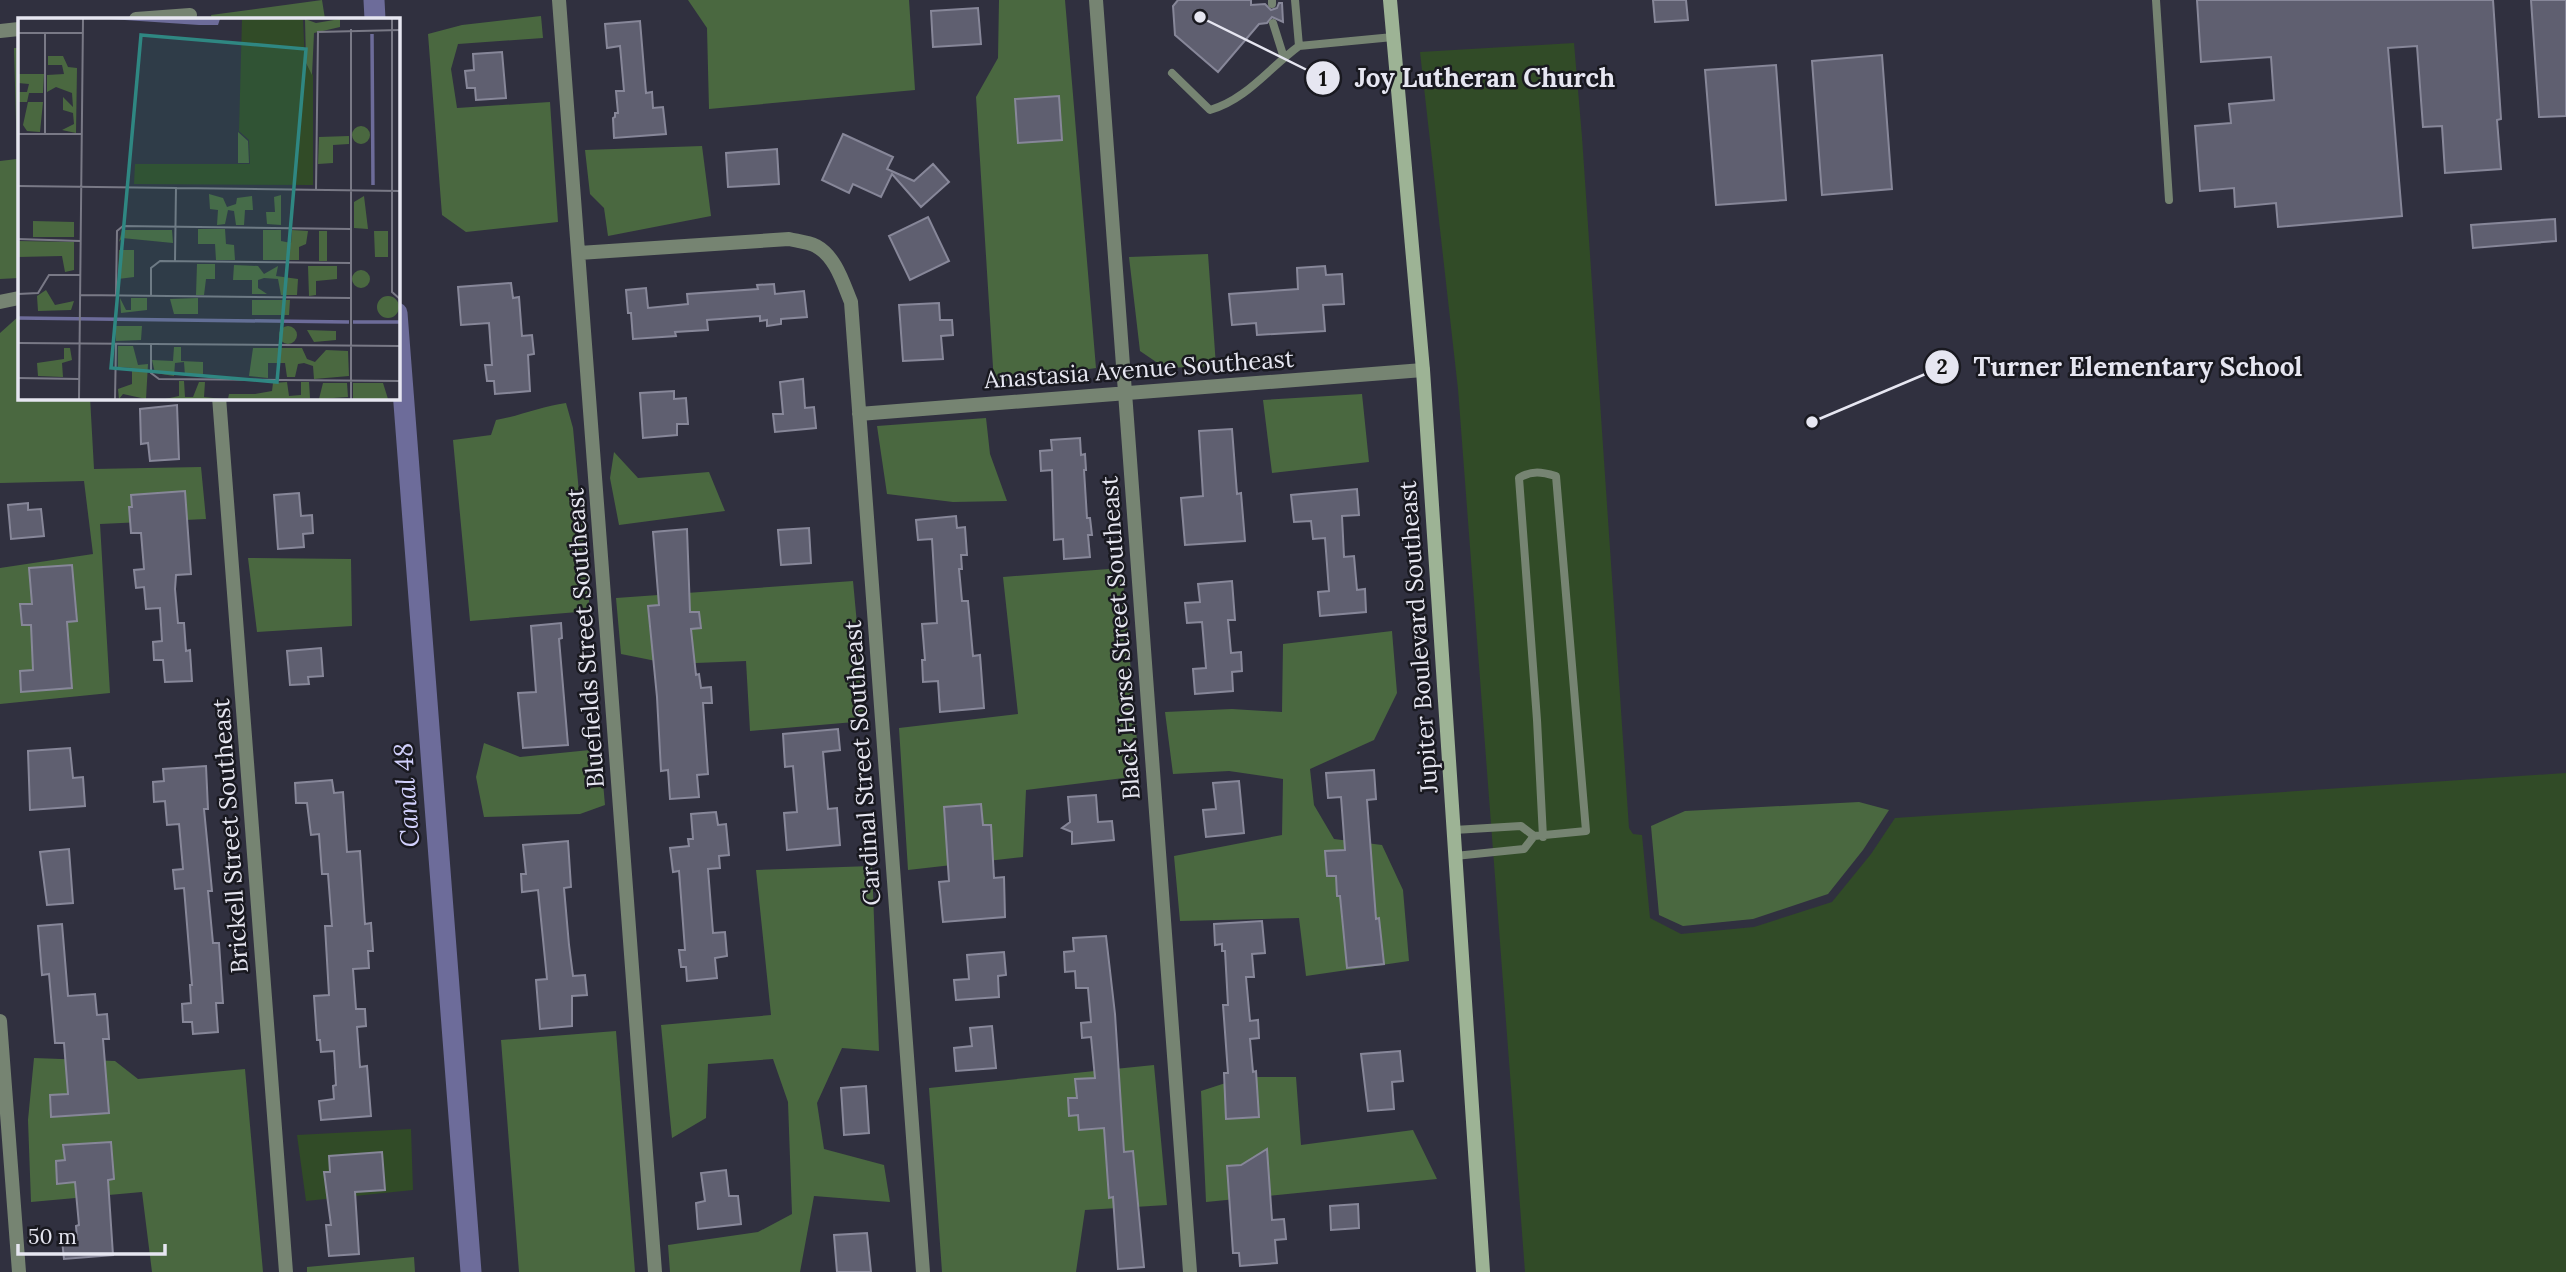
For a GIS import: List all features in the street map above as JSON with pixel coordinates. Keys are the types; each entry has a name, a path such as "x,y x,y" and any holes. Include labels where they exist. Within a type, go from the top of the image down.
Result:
{"street":[{"name":"Bluefields Street Southeast","path":"559,0 655,1272"},
{"name":"Black Horse Street Southeast","path":"1096,0 1190,1272"},
{"name":"Jupiter Boulevard Southeast","path":"1390,0 1423,370 1483,1272"},
{"path":"143,18 190,11"},
{"path":"0,31 18,29"},
{"name":"Cardinal Street Southeast","path":"579,253 789,239 816,246 829,257 852,302 923,1272"},
{"path":"0,302 18,298"},
{"name":"Anastasia Avenue Southeast","path":"859,414 1423,370"},
{"name":"Brickell Street Southeast","path":"219,399 286,1272"},
{"path":"0,1021 19,1272"}],"lane":[{"path":"1295,0 1299,46"},
{"path":"2156,0 2169,200"},
{"path":"1273,23 1283,58"},
{"path":"1172,73 1210,110 1228,105 1242,96 1299,46 1393,37"},
{"path":"1454,830 1521,826 1534,836 1543,837 1586,831 1556,476 1540,472 1527,473 1519,478 1543,837"},
{"path":"1455,856 1524,849 1534,836"}],"green space":[{"path":"322,0 325,18 212,18 211,15"},
{"path":"688,0 909,0 915,90 709,109 707,28"},
{"path":"999,0 1065,0 1096,368 994,383 976,97 998,58"},
{"path":"541,16 543,38 458,44 451,69 457,108 550,102 558,222 466,232 442,215 428,34 462,25"},
{"path":"1574,43 1629,828 1633,834 1642,835 1650,918 1681,934 1754,927 1832,902 1871,854 1895,818 2566,773 2566,1272 1525,1272 1458,389 1420,52"},
{"path":"14,48 18,48 18,278 0,279 0,161 17,159"},
{"path":"702,146 711,216 608,236 604,208 590,194 585,150"},
{"path":"1208,254 1216,366 1165,368 1140,351 1129,257"},
{"path":"18,317 18,399 90,399 94,469 201,467 206,519 100,524 110,693 0,704 0,568 93,554 84,481 0,483 0,333"},
{"path":"1362,394 1369,462 1272,473 1263,400"},
{"path":"566,403 573,428 590,611 470,621 453,440 491,435 496,420"},
{"path":"986,418 990,454 1007,501 953,502 887,494 877,426"},
{"path":"614,452 638,478 709,472 725,511 619,525 610,478"},
{"path":"248,558 351,559 352,626 257,632"},
{"path":"1122,568 1140,776 1026,790 1023,857 908,870 899,728 1018,714 1003,577"},
{"path":"853,581 866,721 750,731 746,661 671,664 621,654 616,598"},
{"path":"1392,631 1397,693 1374,740 1310,769 1314,805 1334,839 1382,845 1403,890 1409,961 1306,976 1299,918 1180,921 1174,856 1282,835 1283,779 1229,771 1173,774 1165,712 1232,709 1282,712 1283,644"},
{"path":"484,743 520,757 600,749 605,805 580,814 484,817 476,777"},
{"path":"1859,802 1889,810 1863,850 1828,894 1753,919 1683,926 1659,915 1651,826 1685,811"},
{"path":"872,866 879,1051 842,1048 817,1103 824,1149 884,1165 890,1202 814,1196 800,1272 670,1272 668,1245 758,1232 792,1214 788,1102 773,1059 708,1064 706,1118 672,1138 661,1025 771,1015 756,870"},
{"path":"616,1031 635,1272 519,1272 501,1040"},
{"path":"34,1058 115,1061 138,1079 245,1069 263,1272 152,1272 142,1192 31,1202 28,1120"},
{"path":"1154,1065 1167,1205 1085,1210 1076,1272 942,1272 929,1088"},
{"path":"1244,1077 1296,1077 1301,1145 1413,1130 1437,1179 1206,1202 1201,1091"},
{"path":"411,1129 413,1190 306,1201 297,1135"},
{"path":"414,1257 415,1272 307,1272 307,1267"}],"building":[{"path":"1178,0 1251,0 1251,5 1265,4 1271,10 1282,3 1283,22 1272,17 1267,23 1259,24 1218,72 1175,35 1173,6"},
{"path":"1653,0 1686,0 1688,20 1655,22"},
{"path":"2197,0 2493,0 2501,119 2497,120 2501,169 2445,173 2442,126 2423,127 2417,46 2388,48 2402,216 2278,227 2276,203 2235,207 2234,188 2200,191 2195,126 2231,123 2229,104 2274,100 2271,57 2201,62"},
{"path":"2531,0 2566,0 2566,116 2539,117"},
{"path":"978,8 981,44 933,47 931,11"},
{"path":"640,21 646,93 652,92 653,108 663,107 666,134 614,138 613,118 615,113 618,113 616,91 624,91 620,46 607,48 605,24"},
{"path":"502,52 506,98 476,100 475,88 467,88 465,71 474,70 473,54"},
{"path":"1882,55 1892,189 1822,195 1812,61"},
{"path":"1776,65 1786,200 1716,205 1705,70"},
{"path":"1059,96 1062,140 1018,143 1015,99"},
{"path":"843,134 893,157 887,169 914,181 933,164 949,182 921,207 892,174 881,197 853,184 849,193 822,180"},
{"path":"777,149 779,184 728,187 726,153"},
{"path":"928,217 949,261 910,280 889,236"},
{"path":"2555,219 2556,241 2473,248 2471,225"},
{"path":"1325,266 1326,275 1342,274 1344,304 1323,305 1325,331 1257,335 1256,323 1232,325 1229,294 1298,289 1297,268"},
{"path":"511,283 513,298 519,297 522,336 532,335 534,354 528,355 530,391 495,394 494,381 487,381 485,365 492,365 489,323 461,325 458,287"},
{"path":"774,284 775,294 804,291 807,317 781,319 781,324 767,326 767,320 760,321 760,316 707,320 708,330 675,332 676,336 633,339 626,290 646,288 648,308 688,304 687,294 758,289 757,285"},
{"path":"939,303 940,320 952,320 953,335 941,336 943,359 903,361 899,305"},
{"path":"803,379 805,408 814,407 816,428 775,432 773,414 783,414 780,382"},
{"path":"674,391 674,399 686,398 688,424 677,424 677,435 643,438 640,393"},
{"path":"177,405 179,459 150,461 148,443 141,444 140,409"},
{"path":"1232,429 1237,494 1241,493 1245,541 1185,545 1181,498 1203,496 1199,431"},
{"path":"1080,438 1081,455 1085,454 1087,518 1090,518 1092,535 1088,535 1090,557 1064,559 1063,539 1054,540 1052,470 1041,471 1040,451 1052,450 1051,440"},
{"path":"1357,489 1359,515 1342,516 1344,557 1354,556 1357,590 1365,589 1366,612 1320,616 1318,592 1329,591 1325,538 1313,539 1311,521 1294,522 1291,495"},
{"path":"185,491 191,574 176,575 175,589 178,623 184,623 186,651 190,650 192,681 165,682 163,660 154,660 153,642 162,641 160,608 146,609 144,587 136,588 134,570 144,569 141,533 131,533 129,507 132,507 131,495"},
{"path":"299,493 301,516 312,515 313,533 303,534 304,547 278,549 274,495"},
{"path":"28,503 28,510 41,509 44,536 11,539 8,505"},
{"path":"956,516 957,528 965,527 967,555 961,555 962,569 959,569 962,601 968,601 973,656 980,655 984,708 940,712 938,681 923,682 922,660 925,660 922,624 937,623 932,539 918,540 916,520"},
{"path":"809,528 811,563 781,565 778,530"},
{"path":"687,529 690,612 699,612 701,628 691,629 696,675 699,674 701,688 711,687 712,703 703,703 708,774 697,775 699,797 670,799 668,770 661,771 648,606 659,605 653,532"},
{"path":"72,565 77,621 67,622 72,688 21,692 20,671 33,670 31,625 22,625 20,604 32,604 29,568"},
{"path":"1232,581 1235,620 1228,620 1231,653 1241,652 1242,671 1232,672 1233,691 1195,694 1193,669 1206,668 1202,622 1187,623 1185,603 1200,602 1198,584"},
{"path":"561,623 562,638 559,639 568,745 523,748 518,693 536,692 531,626"},
{"path":"321,648 323,676 308,677 309,684 290,685 287,651"},
{"path":"838,729 840,750 823,752 828,809 837,808 840,845 787,850 784,813 797,812 793,766 785,767 783,734"},
{"path":"70,748 73,778 83,777 85,806 30,810 28,751"},
{"path":"206,766 208,809 204,809 212,891 208,891 213,943 219,943 223,1003 216,1003 218,1032 193,1034 192,1022 183,1022 182,1004 191,1003 192,985 184,888 175,889 173,870 183,869 179,824 167,825 165,801 154,802 153,782 164,781 163,769"},
{"path":"1374,770 1376,799 1367,800 1376,919 1379,918 1384,964 1347,968 1340,896 1337,896 1336,876 1327,876 1325,851 1345,850 1341,797 1328,798 1326,773"},
{"path":"332,780 334,793 343,792 347,852 360,851 365,924 371,923 373,951 368,951 369,968 353,969 356,1009 365,1009 366,1026 357,1027 360,1067 367,1066 371,1116 321,1120 319,1101 334,1099 333,1086 336,1085 334,1051 321,1052 320,1040 317,1040 314,996 329,995 325,926 332,926 328,874 322,874 319,834 311,835 307,803 296,803 295,783"},
{"path":"1239,781 1244,833 1206,837 1203,810 1216,809 1213,783"},
{"path":"1096,795 1098,822 1112,821 1114,840 1072,844 1072,832 1062,828 1070,822 1068,797"},
{"path":"981,804 983,825 991,825 994,878 1004,877 1005,917 943,922 939,882 949,881 944,807"},
{"path":"716,812 718,825 726,824 729,855 719,856 720,868 708,869 713,933 725,932 727,956 715,958 717,978 687,981 686,967 681,967 679,950 685,950 679,871 673,872 670,848 689,846 688,839 693,839 691,814"},
{"path":"568,841 571,887 564,888 569,945 573,976 585,975 587,995 572,996 572,1026 540,1029 536,980 547,979 538,890 522,892 521,874 526,874 523,845"},
{"path":"69,849 73,903 47,905 40,852"},
{"path":"1262,921 1265,953 1252,954 1254,977 1246,977 1250,1021 1258,1020 1259,1038 1250,1039 1253,1072 1256,1071 1259,1117 1226,1119 1224,1073 1228,1073 1223,1005 1228,1005 1225,951 1222,951 1222,944 1215,945 1214,924"},
{"path":"62,924 68,996 95,994 97,1015 107,1014 109,1039 103,1039 109,1113 51,1117 50,1095 68,1094 64,1043 55,1043 49,974 42,975 38,926"},
{"path":"1106,936 1115,1014 1124,1152 1133,1151 1144,1267 1118,1269 1113,1197 1109,1198 1104,1128 1079,1130 1078,1115 1069,1116 1068,1098 1077,1098 1075,1079 1095,1078 1091,1037 1082,1038 1081,1023 1091,1022 1088,988 1076,988 1075,971 1065,972 1064,952 1074,951 1073,938"},
{"path":"1004,952 1006,975 998,976 999,997 956,1000 954,980 969,979 967,955"},
{"path":"992,1026 996,1068 956,1071 954,1048 972,1046 970,1028"},
{"path":"1400,1051 1403,1081 1392,1082 1394,1109 1368,1111 1361,1054"},
{"path":"866,1086 869,1133 844,1135 841,1088"},
{"path":"111,1142 114,1179 108,1180 113,1255 64,1259 62,1240 77,1238 76,1226 79,1225 75,1182 57,1184 56,1161 65,1160 63,1145"},
{"path":"1267,1149 1272,1220 1284,1219 1286,1239 1275,1240 1277,1263 1240,1266 1239,1253 1233,1253 1227,1166 1241,1165"},
{"path":"382,1152 385,1190 355,1192 359,1254 329,1256 326,1225 331,1225 324,1172 330,1172 329,1156"},
{"path":"726,1170 729,1196 738,1196 741,1224 698,1229 696,1203 705,1201 701,1173"},
{"path":"1358,1204 1359,1228 1331,1230 1330,1206"},
{"path":"867,1233 871,1272 837,1272 834,1235"}],"waterway":[{"name":"Canal 48","path":"374,0 375,18"},
{"name":"Canal 48","path":"399,339 471,1272"}],"place":[{"name":"Joy Lutheran Church","path":"1200,17"},
{"name":"Turner Elementary School","path":"1812,422"}]}
